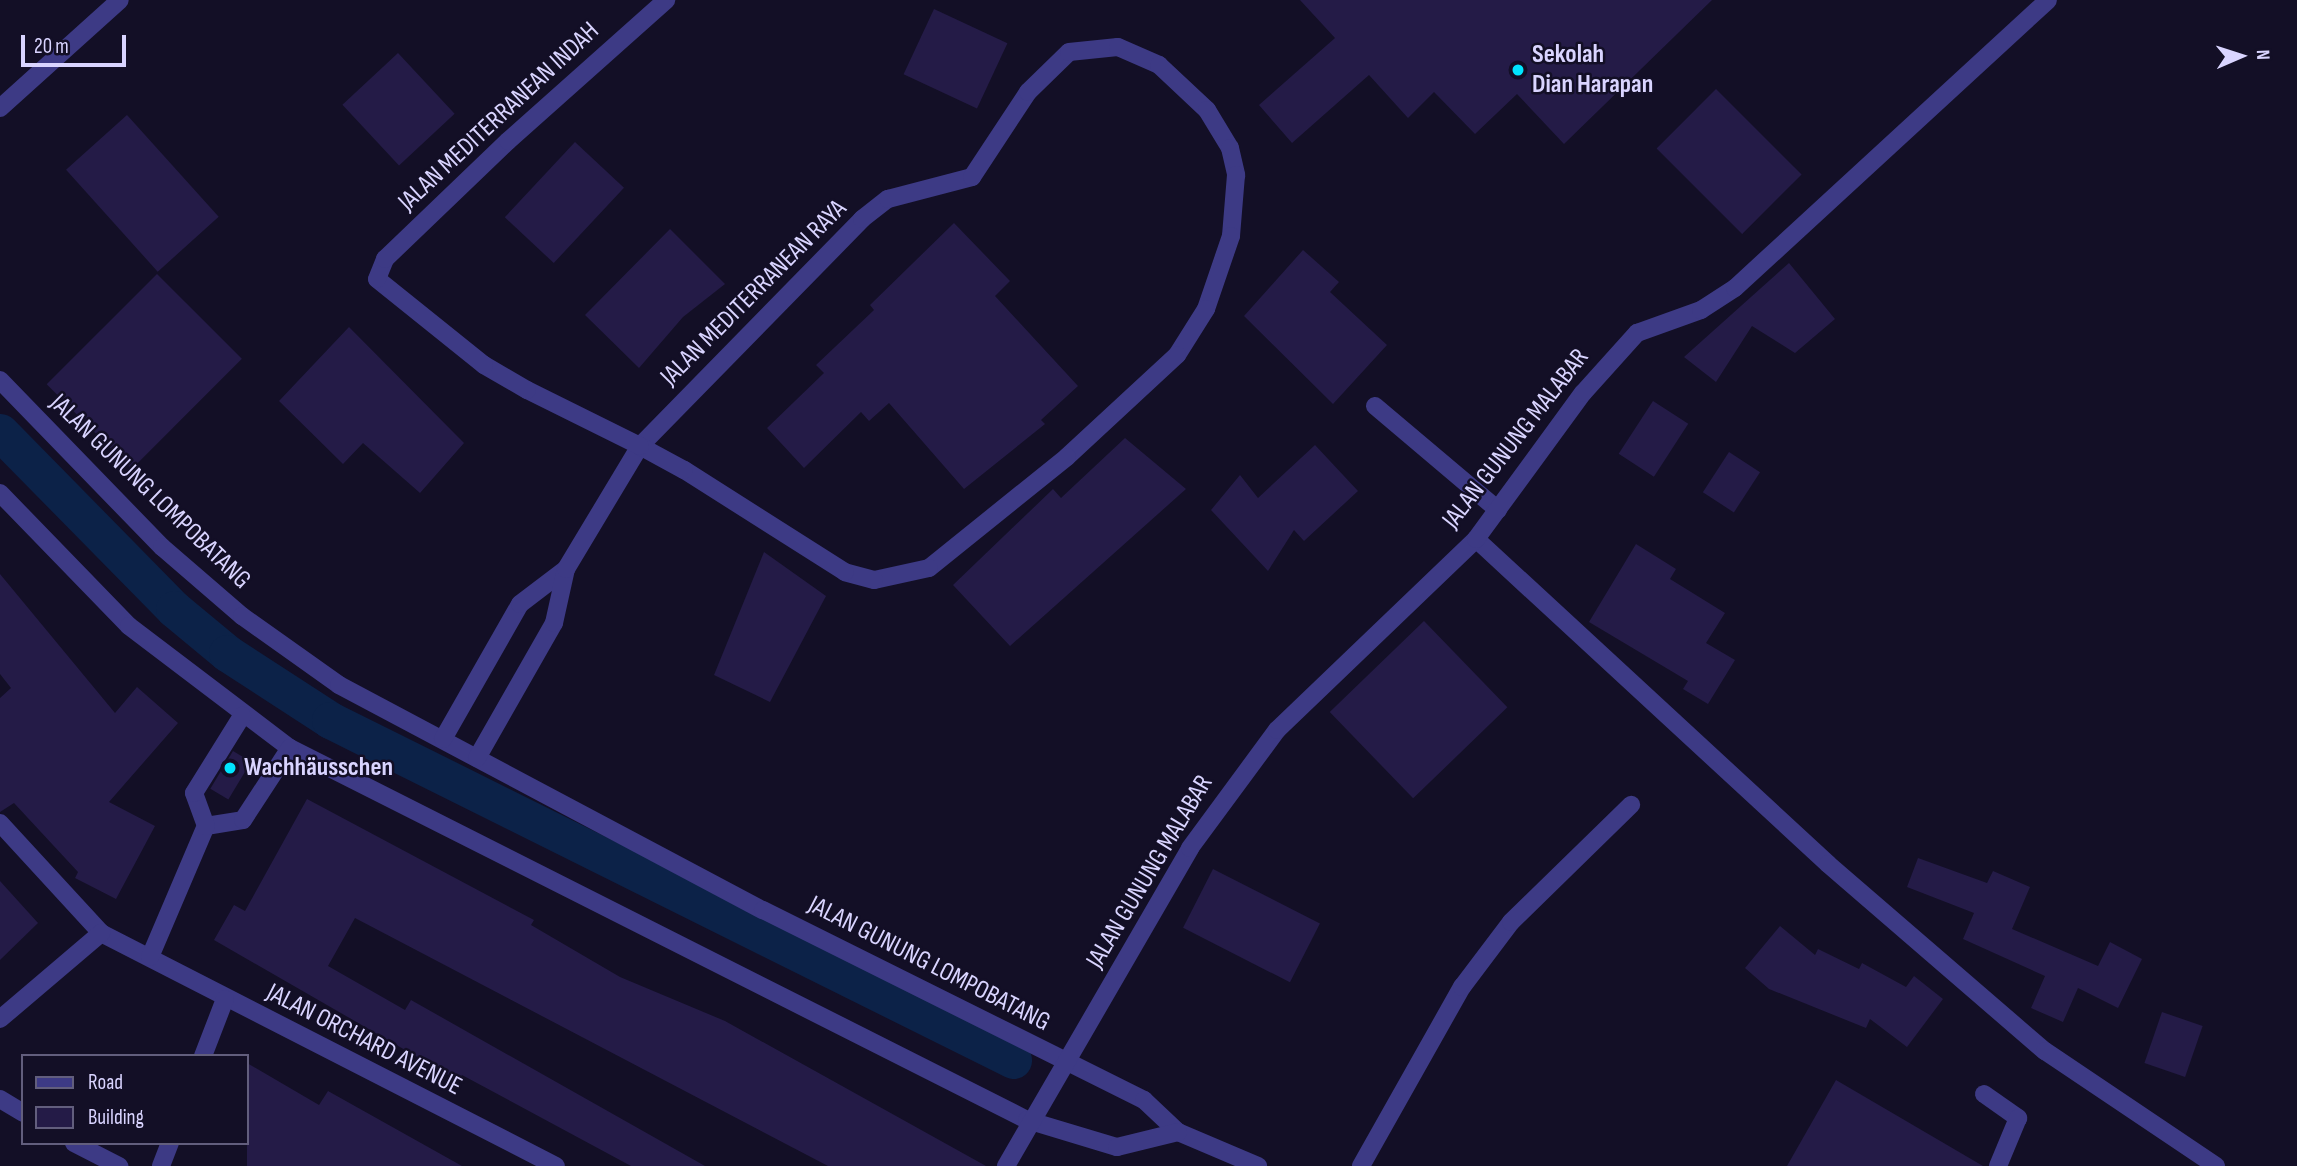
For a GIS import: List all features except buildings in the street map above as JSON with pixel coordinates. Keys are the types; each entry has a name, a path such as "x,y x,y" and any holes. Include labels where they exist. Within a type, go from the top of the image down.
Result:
{"street":[{"path":"0,108 120,0"},
{"name":"JALAN MEDITERRANEAN INDAH","path":"377,279 385,259 508,141 666,0"},
{"name":"JALAN GUNUNG MALABAR","path":"1064,1065 1190,848 1246,766 1476,540 1583,393 1637,333 1701,310 1735,288 2048,0"},
{"name":"JALAN MEDITERRANEAN RAYA","path":"377,279 484,365 640,446 816,559 874,580 898,579 961,548 1160,374 1192,333 1231,236 1236,175 1230,148 1186,88 1159,65 1118,47 1069,52 1028,92 972,177 915,190 862,219 640,446 566,569"},
{"name":"JALAN GUNUNG LOMPOBATANG","path":"0,380 73,462 242,616 339,685 764,911 1033,1044 1064,1065 1027,1121 1006,1166"},
{"path":"1375,406 1498,510"},
{"path":"0,493 129,626 242,716 290,748 1027,1121 1118,1147 1178,1132"},
{"path":"1476,540 1828,864 2045,1051 2216,1166"},
{"path":"443,739 520,604 566,569"},
{"path":"477,758 554,623 566,569"},
{"path":"150,957 206,826 194,793 242,716"},
{"path":"206,826 243,820 290,748"},
{"path":"1361,1166 1462,987 1511,922 1631,805"},
{"path":"0,823 101,933 0,1019"},
{"name":"JALAN ORCHARD AVENUE","path":"101,933 225,999 556,1166"},
{"path":"204,1054 225,999"},
{"path":"1064,1065 1144,1100 1178,1132 1258,1166"},
{"path":"1984,1094 2018,1118 1998,1166"},
{"path":"0,1098 21,1112"},
{"path":"78,1145 118,1166"},
{"path":"161,1166 169,1145"}],"waterway":[{"path":"0,432 174,609 227,653 330,720 1013,1060"}],"place":[{"name":"Sekolah Dian Harapan","path":"1518,70"},
{"name":"Wachhäusschen","path":"230,768"}]}
